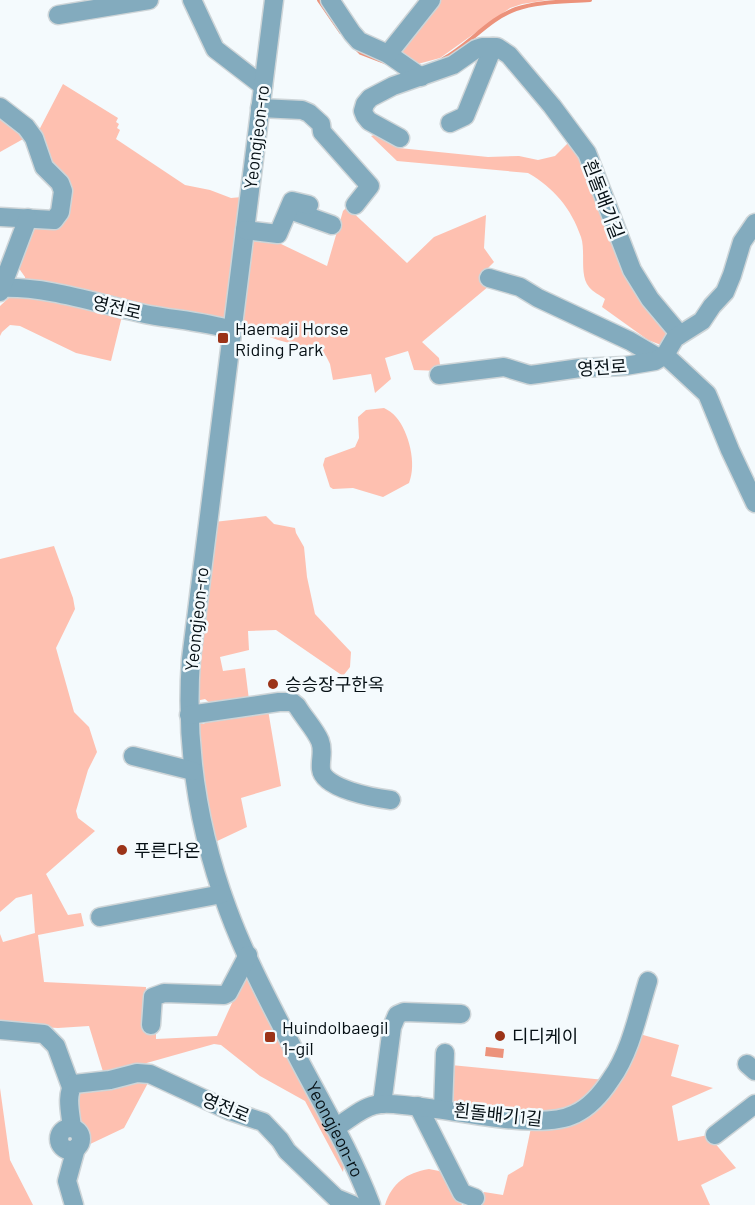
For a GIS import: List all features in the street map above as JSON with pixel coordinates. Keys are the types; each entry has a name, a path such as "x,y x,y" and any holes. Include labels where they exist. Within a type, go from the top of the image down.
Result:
{"street":[{"path":"58,15 149,0"},
{"path":"192,0 215,49 263,86"},
{"name":"Yeongjeon-ro","path":"274,0 191,659 189,715 194,771 205,832 222,894 248,955 361,1178 371,1205"},
{"path":"330,0 359,41 388,54 421,77"},
{"path":"388,54 431,0"},
{"path":"400,138 369,121 363,111 365,104 379,92 453,65 476,49 493,47 465,116 450,123"},
{"name":"흰돌배기길","path":"493,47 509,54 517,63 587,153 632,270 678,336"},
{"path":"0,107 26,127 34,138 44,167 60,183 63,191 58,217 54,220 0,217"},
{"path":"260,108 302,110 321,124 322,132 370,186 355,205"},
{"path":"244,230 278,234 292,201 309,205"},
{"path":"288,209 332,225"},
{"name":"영전로","path":"28,218 1,289 20,287 46,291 150,315 210,324 232,330"},
{"path":"662,357 678,336 702,321 725,292 742,242 755,222"},
{"path":"489,278 520,287 538,298 662,357 707,394 755,503"},
{"name":"영전로","path":"439,375 504,367 530,375 580,368 642,364 662,357"},
{"path":"189,715 292,702 320,740 321,769 330,782 375,798 391,800"},
{"path":"133,756 194,771"},
{"path":"100,917 222,894"},
{"path":"151,1025 153,998 164,993 224,995 228,993 248,955"},
{"name":"흰돌배기1길","path":"335,1128 366,1109 382,1104 443,1109 509,1119 538,1120 573,1115 585,1108 612,1077 621,1060 648,981"},
{"path":"382,1104 392,1027 398,1015 404,1012 461,1014"},
{"path":"0,1030 44,1034 56,1046 71,1087 69,1096 72,1128 80,1135 80,1142 76,1148 67,1181 74,1205"},
{"name":"흰돌배기1길","path":"443,1109 445,1053"},
{"name":"영전로","path":"71,1087 79,1082 110,1080 137,1072 150,1074 230,1111 263,1122 287,1151 336,1198 353,1205"},
{"path":"715,1135 755,1104"},
{"name":"흰돌배기1길","path":"418,1107 462,1193 476,1198"}],"shaded area":[{"path":"435,0 548,0 510,8 440,58 414,65 394,53"},
{"path":"63,84 118,118 117,128 120,130 116,139 185,185 210,190 231,198 242,197 228,316 222,321 25,282 25,277 18,267 34,222 64,220 70,212 69,198 37,134"},
{"path":"3,114 25,138 0,152 0,116"},
{"path":"377,134 399,148 488,157 519,156 538,160 555,156 571,140 670,334 661,345 648,340 602,307 605,299 591,289 584,276 582,243 577,227 567,208 546,185 528,173 397,161 371,136"},
{"path":"347,207 407,263 434,237 486,215 484,248 494,262 481,275 489,286 422,342 439,358 441,371 414,370 408,351 385,358 391,379 375,393 371,374 333,380 330,364 326,356 319,351 278,340 240,326 251,241 279,243 327,266 343,211"},
{"path":"22,292 123,312 111,361 76,353 20,326 10,325 0,336 0,306 12,295"},
{"path":"384,408 401,423 408,439 412,458 409,483 383,497 353,488 333,489 330,487 323,465 325,458 355,447 359,438 358,417 366,410"},
{"path":"266,516 274,524 295,528 304,547 307,577 315,614 351,652 350,667 343,676 276,630 248,631 249,650 220,657 223,671 245,668 249,700 211,704 205,699 196,701 198,663 214,522"},
{"path":"54,546 75,609 56,648 74,712 89,727 97,752 88,770 76,811 78,818 95,831 46,874 68,915 81,913 84,926 38,935 44,982 146,987 145,1028 156,1028 156,1039 217,1036 247,970 345,1160 343,1172 305,1101 260,1076 221,1045 214,1044 104,1075 89,1026 58,1028 0,1025 0,934 3,942 35,933 32,894 16,898 0,912 0,559"},
{"path":"268,710 281,786 241,798 247,827 213,843 195,723 204,724 209,716"},
{"path":"636,1033 679,1045 671,1076 713,1088 672,1106 678,1141 708,1135 736,1168 701,1185 710,1205 480,1205 484,1192 503,1195 508,1175 523,1166 532,1123 576,1118"},
{"path":"486,1047 504,1049 503,1058 485,1056"},
{"path":"451,1065 605,1080 574,1111 501,1113 449,1101"},
{"path":"127,1080 149,1081 124,1128 86,1146 86,1133 78,1125 75,1097 83,1088"},
{"path":"0,1088 10,1160 33,1205 0,1205"},
{"path":"429,1169 439,1171 450,1181 462,1205 385,1205 401,1180 413,1173"}],"waterway":[{"path":"319,0 341,32"},
{"path":"443,59 506,13 525,6 543,3 590,0"},
{"path":"356,48 361,53 387,63"}],"place":[{"name":"Haemaji Horse Riding Park","path":"223,338"},
{"name":"승승장구한옥","path":"273,684"},
{"name":"푸른다온","path":"122,850"},
{"name":"디디케이","path":"500,1036"},
{"name":"Huindolbaegil 1-gil","path":"270,1037"}]}
